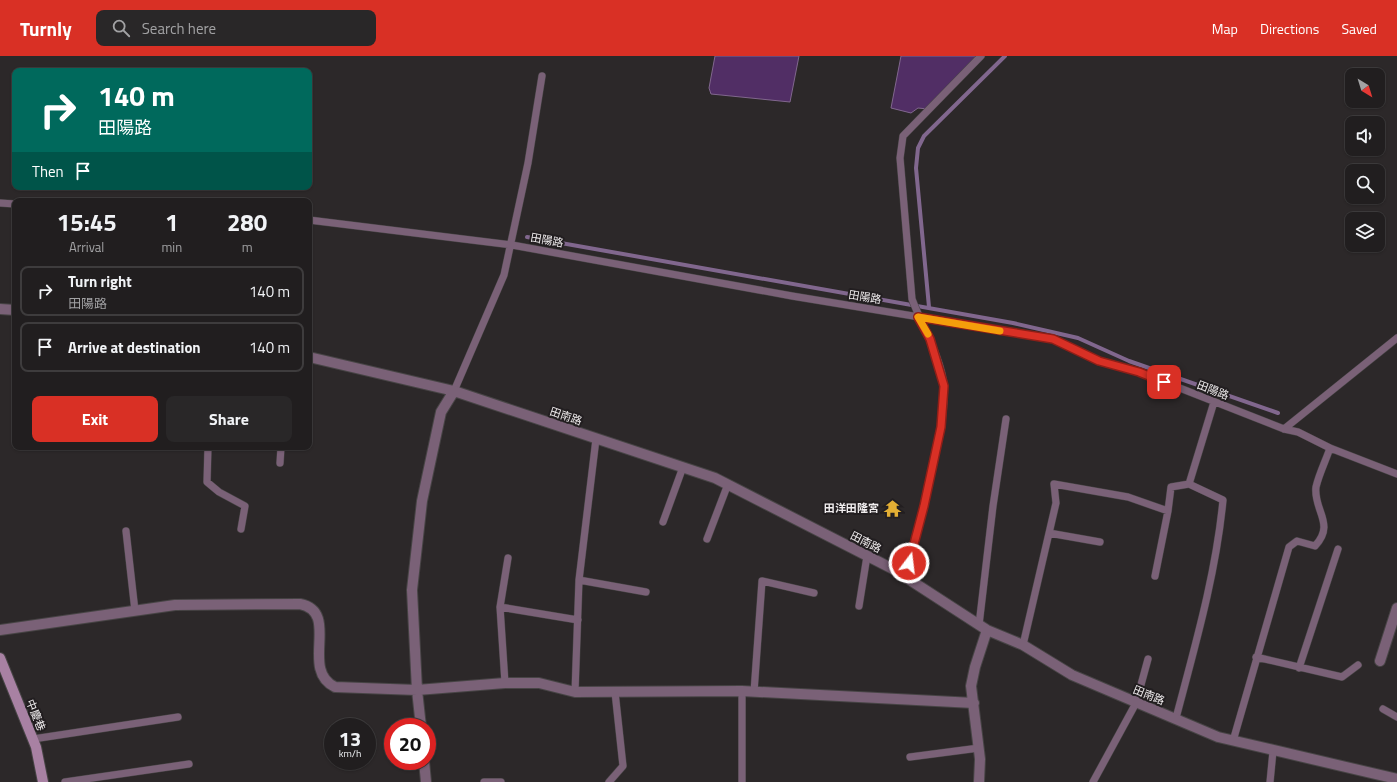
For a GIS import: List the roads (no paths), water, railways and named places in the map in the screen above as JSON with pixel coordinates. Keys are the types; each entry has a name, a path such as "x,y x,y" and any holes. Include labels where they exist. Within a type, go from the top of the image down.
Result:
{"street":[{"path":"0,309 12,310"},
{"name":"田南路","path":"312,358 454,391 715,478 906,577 983,627 1022,646 1072,675 1136,703 1233,742 1397,779"},
{"path":"420,718 417,690 412,590 422,501 442,412 454,391"},
{"path":"0,630 175,605 300,604 310,606 316,612 319,622 319,667 321,675 327,683 335,687 417,690 505,683 539,683 575,692 754,692 974,703"},
{"path":"1380,661 1397,608"},
{"path":"979,782 979,748 971,686 983,627"},
{"name":"中慶巷","path":"0,658 33,739 43,782"},
{"path":"425,770 426,782"}],"lane":[{"path":"906,577 924,506 941,427 944,386 930,339 917,315 912,299 900,158 903,136 981,56"},
{"path":"454,391 504,275 512,244 542,76"},
{"path":"0,203 12,204"},
{"name":"田陽路","path":"312,220 512,244 792,296 917,315 1053,339 1099,361 1139,372 1284,429 1298,432 1330,448 1397,474"},
{"path":"1284,429 1397,338"},
{"path":"1189,484 1214,402"},
{"path":"983,627 993,506 1006,419"},
{"path":"575,692 579,580 596,439"},
{"path":"1233,742 1256,657 1289,547 1298,541 1315,546 1324,529 1324,517 1316,500 1316,487 1330,448"},
{"path":"208,450 207,482 219,492 245,506 241,529"},
{"path":"280,464 281,450"},
{"path":"663,522 684,467"},
{"path":"707,539 728,484"},
{"path":"1022,646 1056,502 1054,484 1128,497 1168,511"},
{"path":"1155,576 1168,511 1171,487 1189,484 1223,500 1220,531 1209,593 1176,718"},
{"path":"126,531 135,611"},
{"path":"1049,533 1100,542"},
{"path":"1299,668 1338,550"},
{"path":"859,606 867,556"},
{"path":"505,683 500,607 508,558"},
{"path":"579,580 646,592"},
{"path":"754,692 762,581 814,593"},
{"path":"500,607 578,620"},
{"path":"1256,657 1342,677 1358,664"},
{"path":"1093,782 1136,703 1148,659"},
{"path":"609,782 623,766 615,692"},
{"path":"742,692 742,782"},
{"path":"1383,709 1397,717"},
{"path":"33,739 178,717"},
{"path":"910,756 979,748"},
{"path":"1270,782 1273,751"},
{"path":"65,782 189,764"},
{"path":"484,782 501,782"}],"waterway":[{"path":"929,307 916,168 918,148 924,136 1005,56"},
{"path":"527,237 1013,323 1078,338 1129,361 1278,413"}],"place":[{"name":"田洋田隆宮","path":"892,508"}]}
